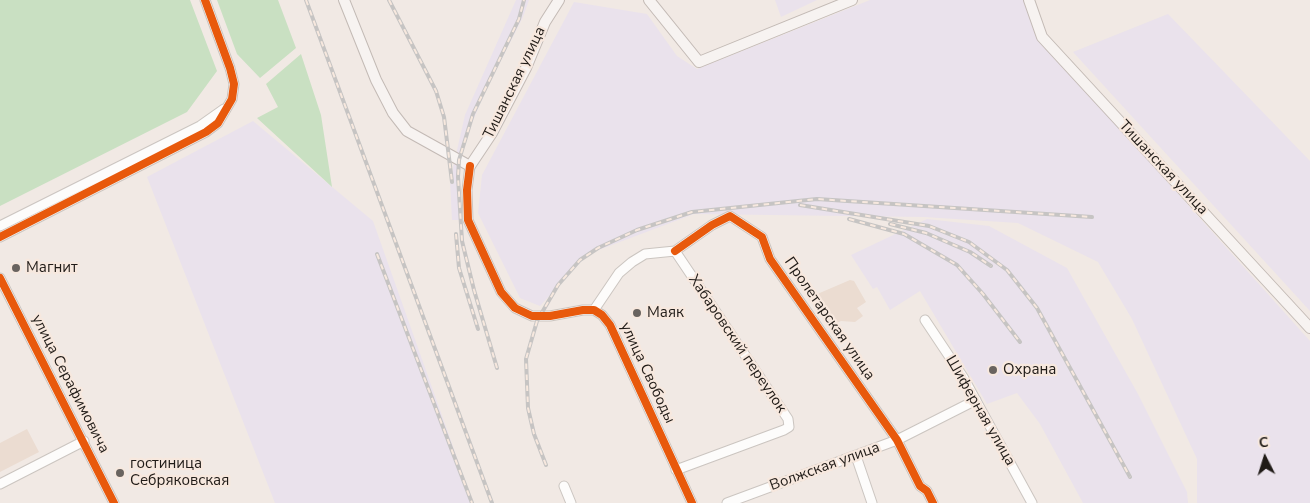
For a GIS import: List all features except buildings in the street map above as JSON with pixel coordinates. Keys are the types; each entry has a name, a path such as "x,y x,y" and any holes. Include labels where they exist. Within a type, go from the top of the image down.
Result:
{"main road":[{"path":"344,0 376,80 393,113 407,131 470,166"},
{"name":"Тишанская улица","path":"470,166 492,133 526,68 545,22 559,0"},
{"path":"649,0 699,62 852,0"},
{"name":"Тишанская улица","path":"1029,0 1042,37 1310,328"}],"street":[{"path":"0,236 206,132 218,124 232,98 234,84 205,0"},
{"path":"0,226 200,126 227,108"},
{"path":"470,166 467,190 468,220 501,292 515,308 532,316 545,317 583,310 594,310 619,273 632,262 645,254 675,251"},
{"name":"Пролетарская улица","path":"675,251 712,225 730,216 762,237 770,259 897,440 920,486 927,491 933,503"},
{"name":"Хабаровский переулок","path":"675,251 789,423 784,430 676,470"},
{"name":"улица Серафимовича","path":"0,278 114,503"},
{"name":"улица Свободы","path":"594,310 610,325 692,503"},
{"name":"Шиферная улица","path":"926,320 976,400 1032,503"},
{"name":"Волжская улица","path":"727,503 897,440 976,400"},
{"path":"1,484 84,441"},
{"path":"856,456 872,503"},
{"path":"564,486 571,503"}],"shaded area":[{"path":"516,0 529,0 523,17 486,90 464,142 458,181 460,220 452,220 450,181 465,115"},
{"path":"775,0 817,0 781,17"},
{"path":"870,0 1027,0 1042,42 1310,341 1310,503 1197,503 1197,459 1132,319 1098,262 1018,223 924,217 694,214 588,254 540,306 520,298 478,213 482,175 574,2 647,14 677,56 697,69"},
{"path":"1168,14 1310,161 1310,311 1073,52"},
{"path":"253,121 373,221 473,503 275,503 147,177"},
{"path":"927,219 989,226 1067,268 1138,394 1187,492 1188,503 1083,503 1040,424 1017,393 987,404 920,291 890,310 877,287 873,289 851,255"},
{"path":"850,280 854,281 866,302 857,308 863,316 855,322 841,321 829,327 808,298"},
{"path":"27,429 39,452 0,472 0,443"}],"green space":[{"path":"0,0 190,0 217,71 187,112 0,206"},
{"path":"217,0 278,0 296,48 260,78 237,54"},
{"path":"301,54 321,115 332,187 257,118 278,107 266,84"}],"railway":[{"path":"306,0 492,503"},
{"path":"389,0 436,91 444,117 452,182"},
{"path":"497,368 462,241 458,177 459,160 473,114 519,19 524,0"},
{"path":"546,465 534,434 528,408 526,359 537,321 558,285 580,260 598,248 637,230 692,212 817,199 1092,217"},
{"path":"800,205 929,226 969,242 1007,270 1037,308 1130,477"},
{"path":"849,219 904,234 957,265 983,294 1020,342"},
{"path":"890,224 926,233 970,252 991,266"},
{"path":"456,234 459,268 478,329"},
{"path":"377,254 472,503"}],"cycle path":[{"path":"0,237 206,132 218,123 232,99 234,84 205,0"},
{"path":"470,166 467,190 468,220 501,292 515,308 532,316 550,316 583,310 594,310 602,315 610,325 692,503"},
{"path":"675,251 712,225 730,216 762,237 770,259 897,440 920,486 927,491 933,503"},
{"path":"0,278 114,503"}],"place":[{"name":"Магнит","path":"16,268"},
{"name":"Mаяк","path":"637,313"},
{"name":"Охрана","path":"993,370"},
{"name":"гостиница Себряковская","path":"120,473"}]}
